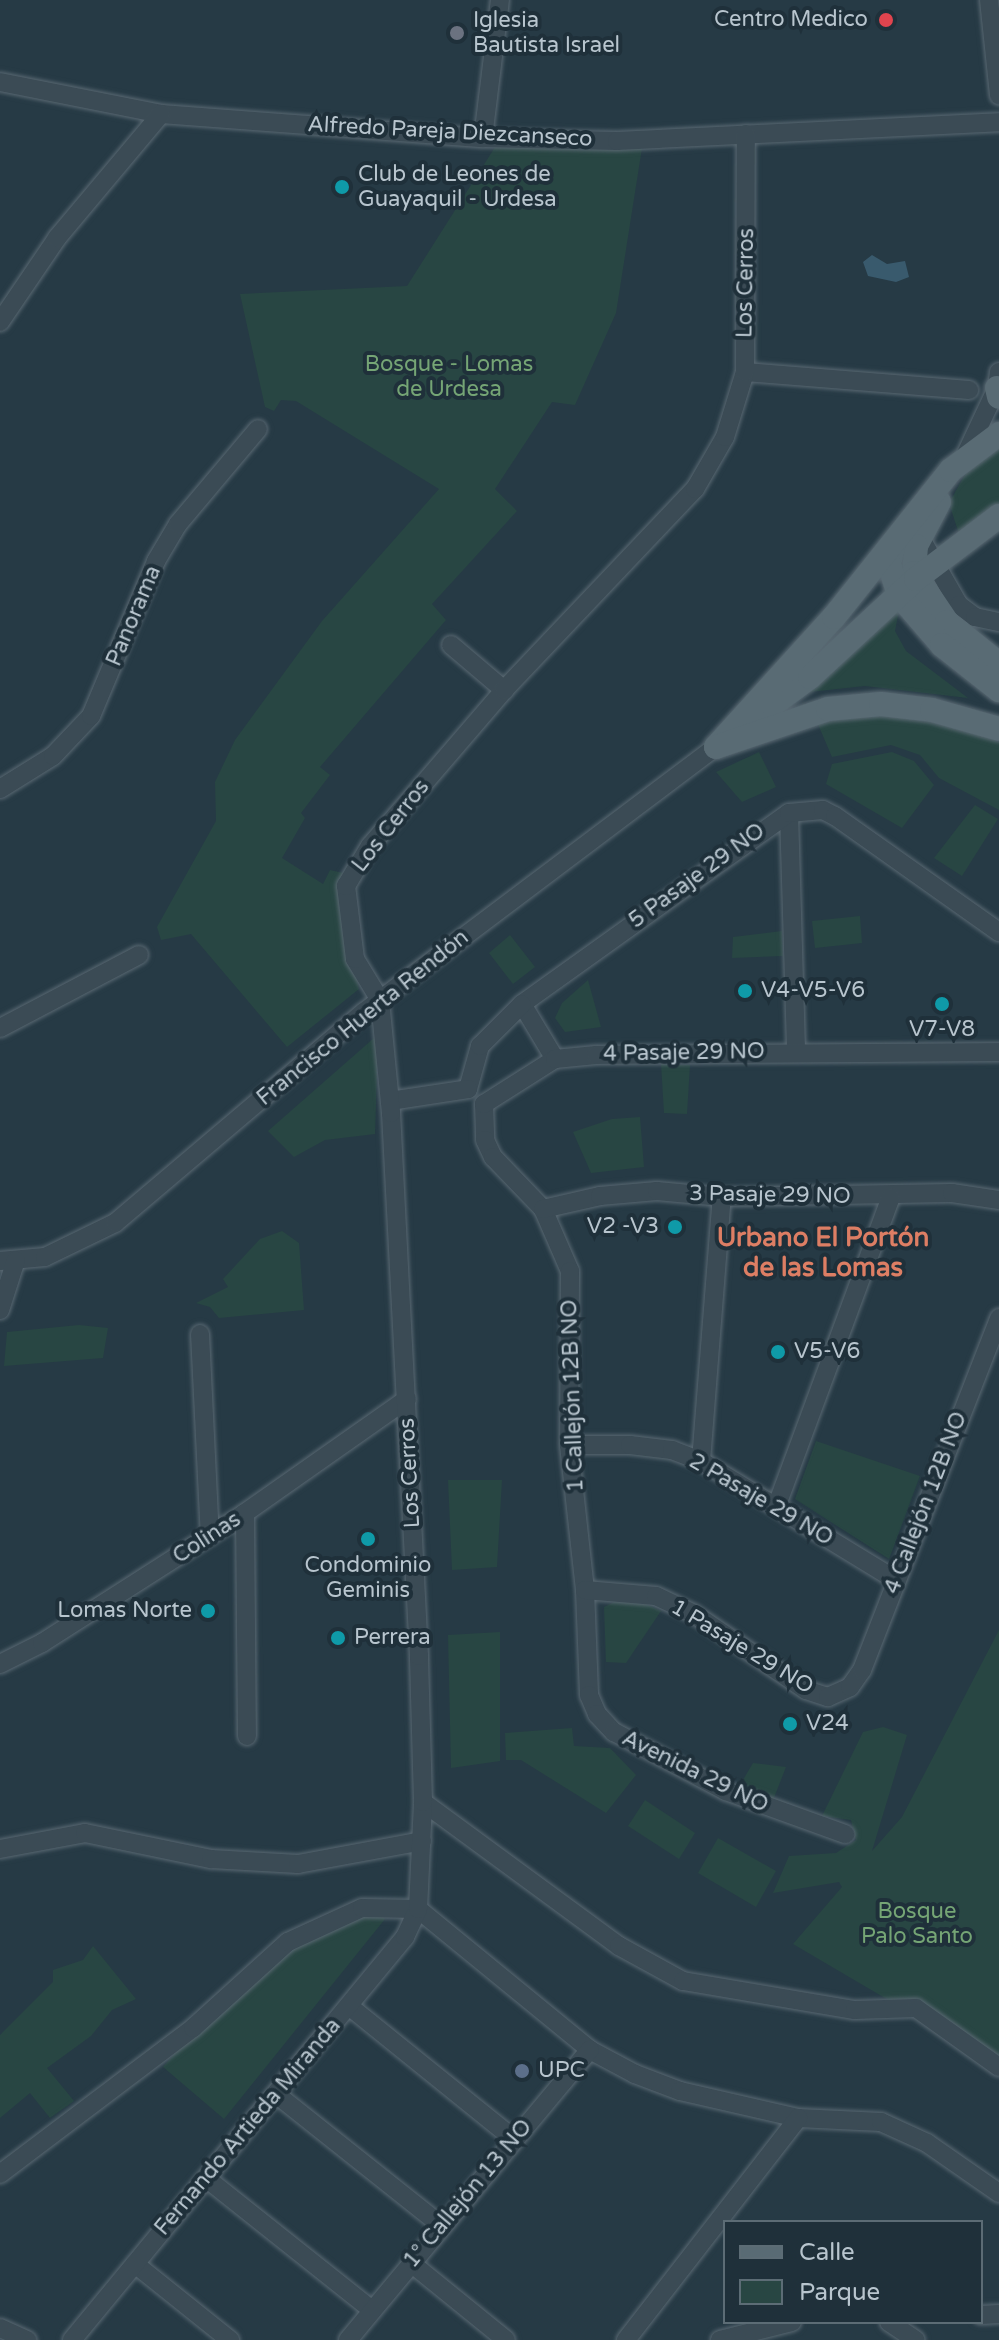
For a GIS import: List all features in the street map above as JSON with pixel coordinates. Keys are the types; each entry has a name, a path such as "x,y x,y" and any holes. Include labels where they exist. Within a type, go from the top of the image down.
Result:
{"main road":[{"path":"716,747 880,571 964,458 999,434"},
{"path":"716,747 810,677 917,580 999,516"},
{"path":"909,536 917,580 942,645 999,690"},
{"path":"880,571 917,580 947,622 999,664"},
{"path":"716,747 828,709 881,704 932,710 999,729"}],"street":[{"path":"483,138 500,0"},
{"path":"989,0 999,95"},
{"name":"Alfredo Pareja Diezcanseco","path":"0,82 161,114 483,138 617,141 999,122"},
{"path":"0,322 57,238 161,114"},
{"name":"Los Cerros","path":"418,1909 423,1802 407,1399 390,1101 380,1000 355,959 346,886 370,846 504,690 695,489 725,437 745,372 746,134"},
{"path":"745,372 969,390"},
{"path":"964,458 998,386"},
{"name":"Panorama","path":"0,789 53,756 91,716 170,536 258,429"},
{"path":"917,580 963,609 999,622"},
{"path":"451,645 504,690"},
{"name":"Francisco Huerta Rendón","path":"8,1260 45,1257 115,1223 380,1000 716,747"},
{"name":"5 Pasaje 29 NO","path":"468,1089 480,1046 522,1004 789,813 809,809 835,816 999,932"},
{"path":"789,813 796,1051"},
{"path":"0,1028 139,955"},
{"path":"390,1101 468,1089 484,1104 555,1059 522,1004"},
{"name":"4 Pasaje 29 NO","path":"555,1059 796,1051 999,1052"},
{"name":"1 Callejón 12B NO","path":"484,1104 485,1140 493,1157 543,1209 570,1271 569,1445 585,1590 589,1695 597,1714"},
{"name":"3 Pasaje 29 NO","path":"543,1209 600,1196 657,1191 722,1197 891,1197 952,1193 999,1200"},
{"path":"701,1461 722,1197"},
{"path":"777,1505 891,1197"},
{"path":"0,1310 8,1260"},
{"name":"4 Callejón 12B NO","path":"850,1687 862,1670 999,1318"},
{"path":"200,1334 210,1536"},
{"name":"Colinas","path":"0,1664 210,1536 407,1399"},
{"name":"2 Pasaje 29 NO","path":"569,1445 630,1445 672,1450 701,1461 896,1580"},
{"path":"245,1513 247,1736"},
{"name":"1 Pasaje 29 NO","path":"585,1590 656,1596 694,1614 806,1690 828,1697 850,1687"},
{"name":"Avenida 29 NO","path":"597,1714 614,1732 726,1791 845,1834"},
{"path":"423,1802 619,1946 683,1981 855,2010 916,2008 999,2067"},
{"path":"0,1849 49,1835 85,1833 211,1859 298,1864 422,1841"},
{"path":"0,2174 193,2028 288,1942 362,1908 418,1909 590,2050 680,2091 798,2118 881,2122 927,2143 999,2193"},
{"name":"Fernando Artieda Miranda","path":"72,2340 405,1937 418,1909"},
{"path":"349,2006 514,2139"},
{"name":"1° Callejón 13 NO","path":"348,2340 590,2050"},
{"path":"276,2094 442,2226"},
{"path":"626,2340 798,2118"},
{"path":"206,2178 372,2310"},
{"path":"411,2263 506,2340"},
{"path":"135,2264 230,2340"},
{"path":"720,2340 784,2324"},
{"path":"892,2324 916,2340"},
{"path":"0,2328 27,2340"}],"green space":[{"name":"Bosque - Lomas de Urdesa","path":"497,144 642,148 616,313 575,405 552,402 495,489 517,511 432,604 446,620 320,767 330,775 301,813 305,818 282,858 323,884 330,870 343,873 338,894 359,989 287,1047 191,934 161,940 157,927 216,821 215,782 235,740 322,621 439,489 296,401 281,400 274,411 265,407 240,294 407,286"},
{"path":"999,446 999,511 976,527 958,531 949,503 966,473"},
{"path":"900,605 895,631 906,651 968,698 865,686 800,693"},
{"path":"876,712 939,720 999,742 999,810 939,778 920,755 891,745 832,757 817,722"},
{"path":"759,752 776,787 742,802 716,772"},
{"path":"892,752 914,761 934,785 902,828 826,784 832,764"},
{"path":"975,805 998,819 962,876 934,858"},
{"path":"860,916 862,943 815,948 812,921"},
{"path":"782,931 783,956 732,958 733,937"},
{"path":"510,935 535,967 513,984 489,953"},
{"path":"588,980 601,1027 565,1032 555,1018 562,1003"},
{"path":"374,1038 378,1042 375,1134 325,1140 294,1157 268,1131"},
{"path":"661,1064 690,1065 687,1114 664,1113"},
{"path":"640,1117 644,1167 591,1173 573,1132 612,1119"},
{"path":"282,1231 299,1243 304,1310 219,1318 210,1307 196,1303 228,1287 223,1279 260,1239"},
{"path":"79,1325 108,1328 103,1358 4,1366 7,1332"},
{"path":"816,1441 920,1476 889,1559 795,1499"},
{"path":"448,1480 502,1480 497,1567 452,1570"},
{"path":"618,1600 638,1601 661,1611 626,1663 606,1662 604,1607"},
{"name":"Bosque Palo Santo","path":"999,1630 999,2065 793,1944 842,1887 839,1882 773,1893 789,1856 836,1853 856,1840 851,1820 822,1816 863,1732 883,1727 907,1735 872,1851 902,1817"},
{"path":"500,1632 500,1761 451,1768 448,1635"},
{"path":"572,1728 574,1746 610,1748 636,1775 606,1813 521,1760 506,1760 505,1733"},
{"path":"753,1763 786,1767 772,1803 737,1790"},
{"path":"645,1800 695,1833 679,1859 628,1826"},
{"path":"718,1838 776,1871 756,1907 698,1873"},
{"path":"377,1912 385,1919 224,2119 163,2067 192,2033 290,1946 365,1913"},
{"path":"93,1946 136,1999 112,2010 91,2036 47,2068 74,2101 50,2118 30,2093 0,2118 0,2035 53,1982 53,1970 83,1960"}],"water":[{"path":"872,255 887,264 905,261 909,277 896,282 868,276 863,262"}],"place":[{"name":"Centro Medico","path":"886,20"},
{"name":"Iglesia Bautista Israel","path":"457,33"},
{"name":"Club de Leones de Guayaquil - Urdesa","path":"342,187"},
{"name":"V4-V5-V6","path":"745,991"},
{"name":"V7-V8","path":"942,1004"},
{"name":"V2 -V3","path":"675,1227"},
{"name":"V5-V6","path":"778,1352"},
{"name":"Condominio Geminis","path":"368,1539"},
{"name":"Lomas Norte","path":"208,1611"},
{"name":"Perrera","path":"338,1638"},
{"name":"V24","path":"790,1724"},
{"name":"UPC","path":"522,2071"}],"district":[{"name":"Urbano El Portón de las Lomas","path":"823,1253"}]}
